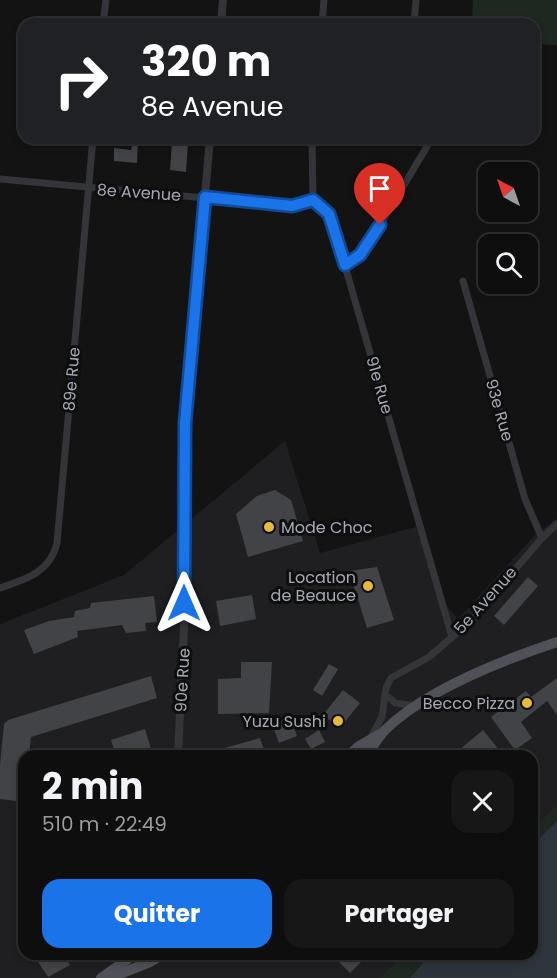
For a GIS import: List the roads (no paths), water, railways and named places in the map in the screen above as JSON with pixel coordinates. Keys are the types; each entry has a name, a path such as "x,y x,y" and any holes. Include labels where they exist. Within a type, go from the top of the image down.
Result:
{"main road":[{"path":"356,750 418,706 515,656 557,642"},
{"path":"370,750 383,732"},
{"path":"101,978 126,960"},
{"path":"110,978 154,960"}],"street":[{"path":"104,18 106,0"},
{"path":"222,18 223,0"},
{"path":"322,18 324,0"},
{"path":"414,18 416,0"},
{"name":"89e Rue","path":"0,588 46,567 54,557 93,144"},
{"name":"90e Rue","path":"178,750 184,627 185,423 209,144"},
{"path":"312,144 313,200"},
{"path":"345,265 360,255 369,244 428,144"},
{"name":"8e Avenue","path":"0,179 292,206 313,200"},
{"name":"91e Rue","path":"313,200 329,214 452,637"},
{"name":"93e Rue","path":"463,281 525,499 542,538"},
{"name":"5e Avenue","path":"370,739 382,717 385,694 391,678 429,657 472,620 542,538 557,524"},
{"path":"385,694 395,703 418,706"}],"place":[{"name":"Mode Choc","path":"269,527"},
{"name":"Location de Beauce","path":"368,586"},
{"name":"Becco Pizza","path":"527,703"},
{"name":"Yuzu Sushi","path":"338,721"}]}
